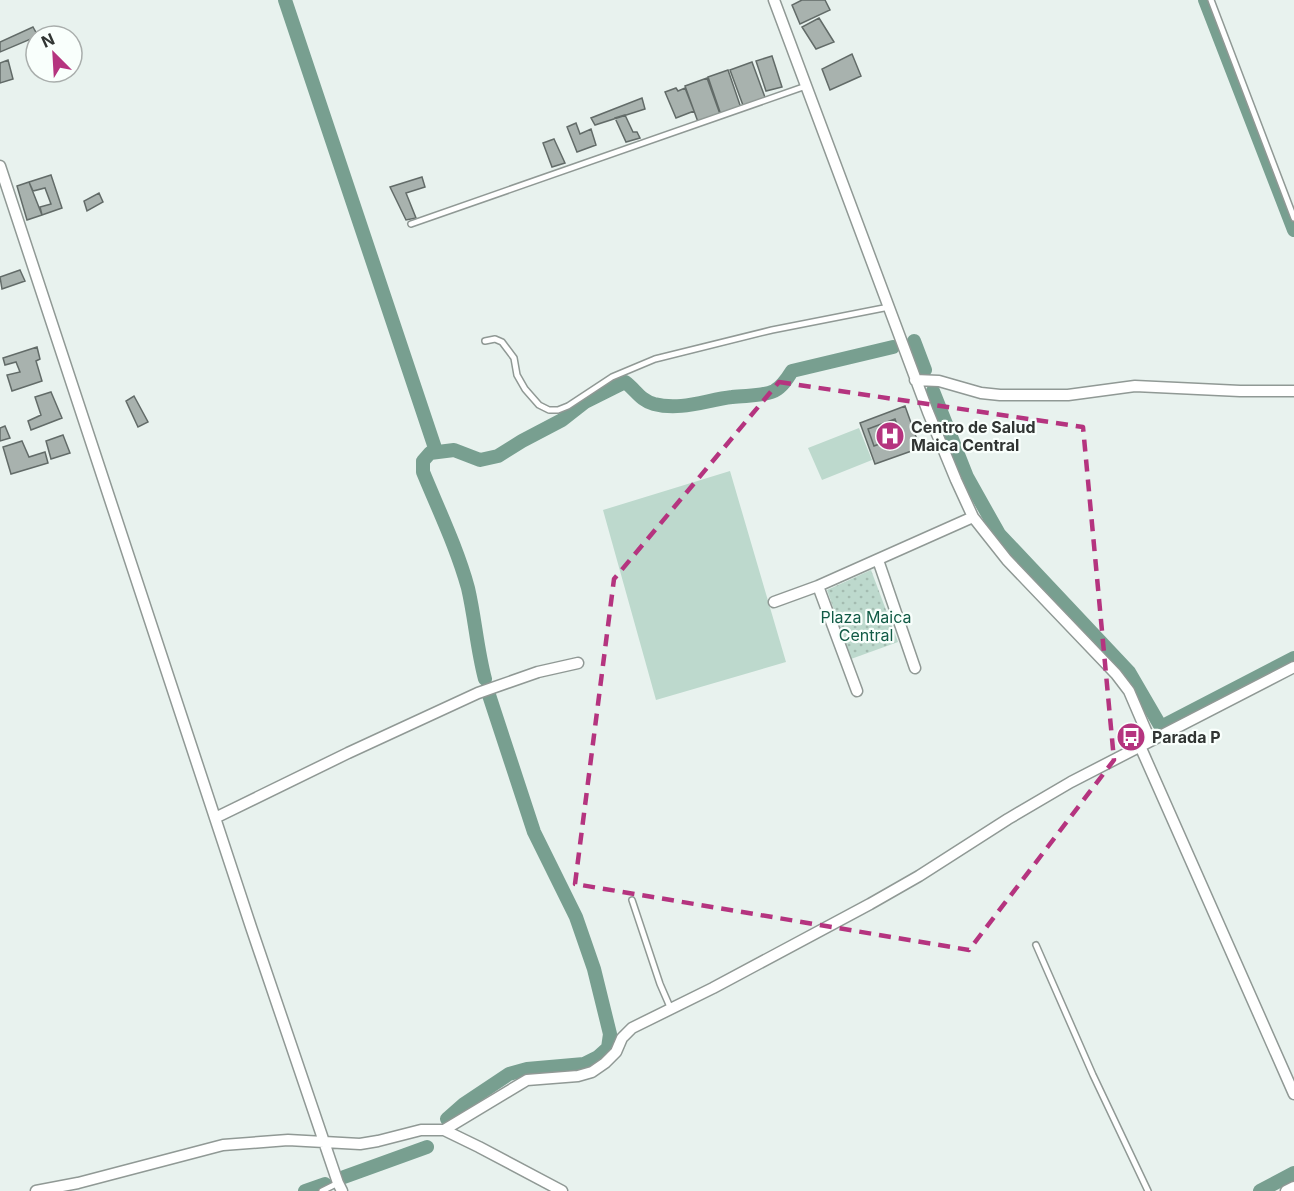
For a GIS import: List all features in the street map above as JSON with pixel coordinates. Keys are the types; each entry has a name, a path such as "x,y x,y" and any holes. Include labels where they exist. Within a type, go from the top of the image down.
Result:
{"street":[{"path":"774,0 915,380 973,517 1007,560 1116,674 1129,691 1145,743 1294,1094"},
{"path":"0,166 215,818 340,1187"},
{"path":"915,380 939,381 981,393 1000,395 1068,395 1135,386 1294,391"},
{"path":"774,602 818,586 973,517"},
{"path":"878,560 915,668"},
{"path":"818,586 857,691"},
{"path":"215,818 478,693 538,672 579,663"},
{"path":"444,1131 527,1080 578,1076 592,1072 616,1052 622,1038 632,1028 670,1007 713,988 870,904 1062,787 1294,667"},
{"path":"36,1191 78,1183 223,1145 258,1141 325,1141 360,1144 378,1142 421,1130 444,1131 562,1191"},
{"path":"1286,1191 1294,1187"}],"lane":[{"path":"1211,0 1294,218"},
{"path":"411,224 806,86"},
{"path":"485,340 495,339 502,342 514,358 517,375 525,389 539,405 549,410 558,410 568,406 612,377 654,359 772,330 889,307"},
{"path":"632,900 670,1007"},
{"path":"1036,945 1093,1075 1148,1191"},
{"path":"322,1191 340,1187"}],"highlighted area":[{"path":"779,382 1083,427 1114,760 969,950 575,884 614,579"}],"green space":[{"path":"859,428 872,460 822,480 808,448"},
{"path":"730,471 786,662 656,700 603,510"},
{"name":"Plaza Maica Central","path":"871,570 898,642 851,659 827,590"}],"building":[{"path":"802,0 825,0 830,10 800,24 792,5"},
{"path":"819,18 834,42 816,49 802,27"},
{"path":"24,31 24,42 0,52 0,42"},
{"path":"852,54 861,76 830,90 822,69"},
{"path":"772,56 782,87 766,91 756,61"},
{"path":"8,60 13,79 0,83 0,63"},
{"path":"752,62 766,100 744,108 730,70"},
{"path":"728,70 741,108 721,115 708,77"},
{"path":"707,78 720,114 698,122 685,86"},
{"path":"676,88 678,91 685,88 694,111 676,118 665,92"},
{"path":"642,98 645,109 595,125 591,118"},
{"path":"625,115 633,132 637,132 640,138 626,142 615,118"},
{"path":"576,123 580,134 591,129 596,145 577,152 567,127"},
{"path":"554,139 565,163 552,167 543,143"},
{"path":"51,175 62,208 42,215 40,207 51,204 45,188 33,191 29,182"},
{"path":"422,177 425,187 406,193 416,218 406,220 390,187"},
{"path":"29,182 42,215 27,220 17,186"},
{"path":"99,193 103,202 87,211 84,201"},
{"path":"20,270 25,281 2,289 0,277"},
{"path":"37,347 40,359 36,361 42,381 12,391 7,375 20,372 16,362 5,365 3,358"},
{"path":"51,392 62,418 31,430 28,421 41,415 35,397"},
{"path":"134,396 148,422 138,427 126,401"},
{"name":"Centro de Salud Maica Central","path":"905,406 920,448 875,464 860,423"},
{"path":"895,419 901,436 874,446 868,429"},
{"path":"5,426 10,438 0,441 0,428"},
{"path":"63,435 70,453 51,459 46,441"},
{"path":"22,441 29,457 45,452 48,463 11,474 3,447"}],"waterway":[{"path":"285,0 436,451"},
{"path":"1205,0 1294,230"},
{"path":"914,341 925,370"},
{"path":"485,679 464,573 423,472 423,461 430,453 454,450 480,460 498,456 562,420 585,402 625,382 649,402 664,406 684,406 722,398 769,393 782,385 792,371 893,347"},
{"path":"933,391 967,477 999,534 1129,672 1161,727 1294,658"},
{"path":"447,1119 464,1104 509,1074 527,1069 584,1064 598,1057 608,1048 610,1034 594,969 576,917 534,832 489,695"},
{"path":"344,1177 427,1147"},
{"path":"1260,1191 1294,1173"},
{"path":"305,1191 325,1184"}],"place":[{"name":"Centro de Salud Maica Central","path":"890,436"},
{"name":"Parada P","path":"1131,737"}]}
